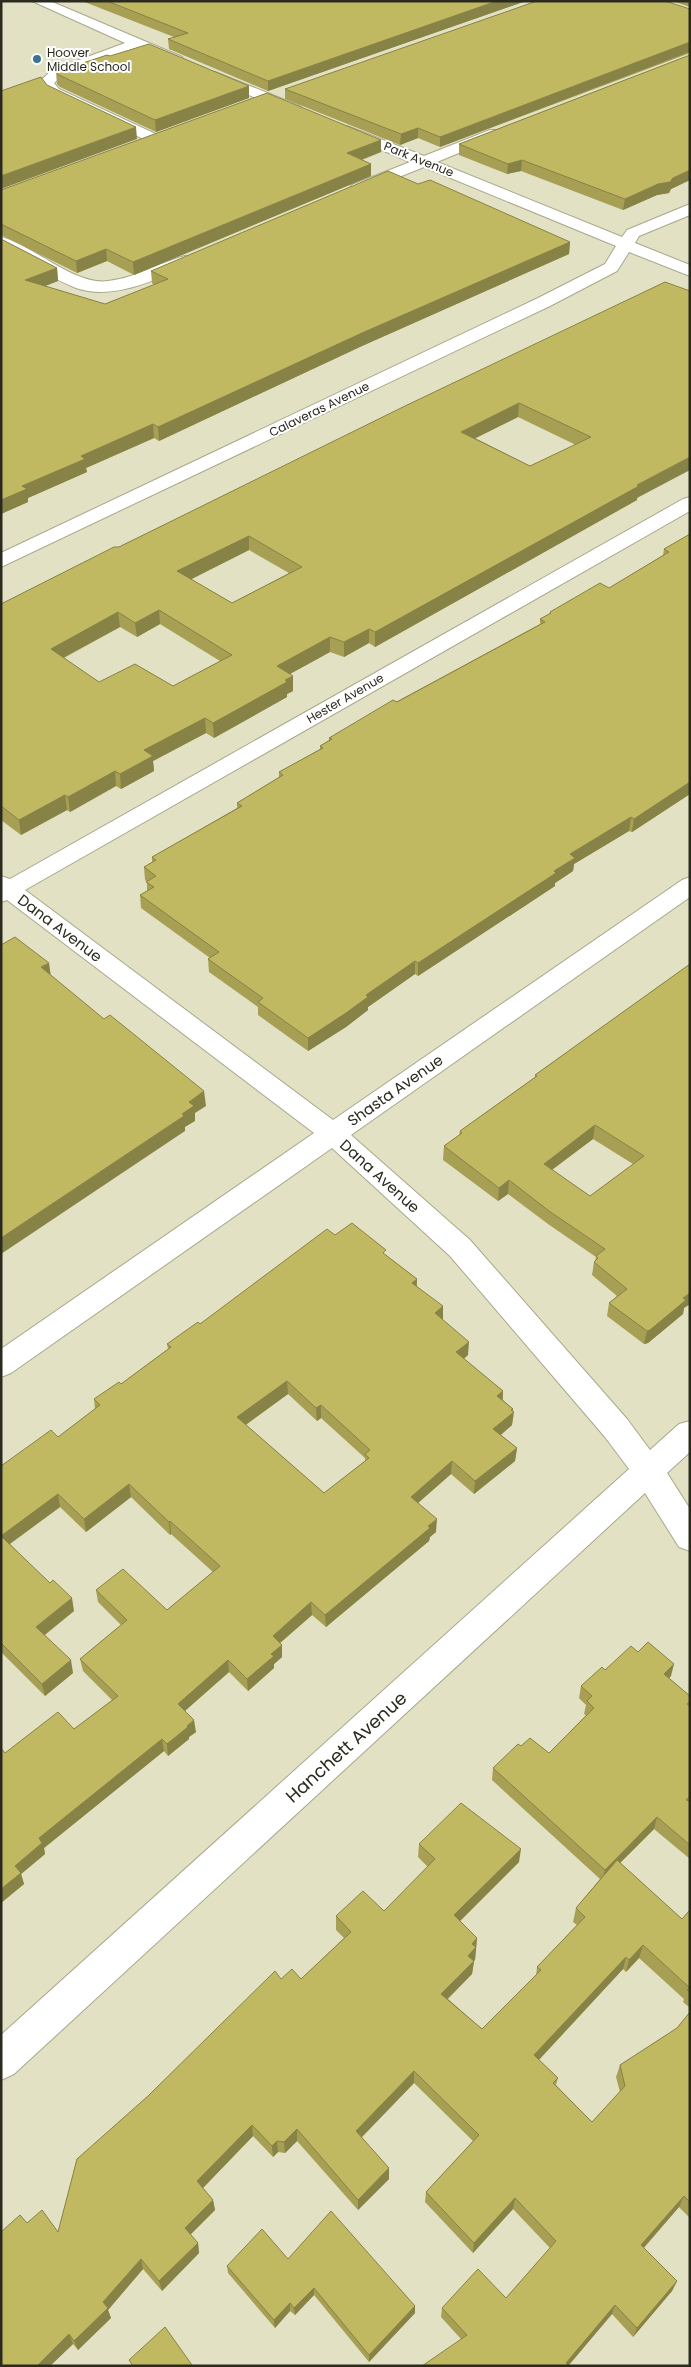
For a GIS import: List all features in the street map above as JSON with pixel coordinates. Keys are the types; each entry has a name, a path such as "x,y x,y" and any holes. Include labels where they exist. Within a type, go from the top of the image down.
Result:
{"street":[{"path":"38,1 188,64"},
{"path":"138,43 57,73 46,82 54,92 155,139"},
{"path":"206,72 305,113"},
{"path":"248,105 289,92"},
{"name":"Park Avenue","path":"332,124 690,271"},
{"path":"341,195 507,128"},
{"path":"137,146 172,133"},
{"name":"Calaveras Avenue","path":"1,561 544,302 611,266 627,245 633,233 690,209"},
{"path":"1,242 82,284 105,287 137,281 199,255"},
{"name":"Hester Avenue","path":"4,889 690,503"},
{"name":"Shasta Avenue","path":"1,1365 690,884"},
{"name":"Dana Avenue","path":"4,889 333,1134 460,1248 616,1428 649,1472 690,1537"},
{"name":"Hanchett Avenue","path":"1,2061 690,1433"}],"building":[{"path":"107,1 497,1 268,81 168,39 188,33"},
{"path":"537,1 665,1 690,9 690,42 440,137 418,128 401,134 285,89"},
{"path":"149,44 249,86 155,120 56,72 107,55 110,56"},
{"path":"690,55 690,170 673,178 670,182 658,184 625,199 522,160 508,164 459,144"},
{"path":"41,77 47,85 136,127 1,176 1,91"},
{"path":"267,93 381,140 347,153 371,164 133,262 106,249 76,261 1,224 1,190"},
{"path":"388,171 418,184 430,180 570,242 362,333 158,427 153,424 81,456 85,459 22,486 27,489 1,500 1,239 57,268 25,280 105,304 168,279 151,271"},
{"path":"665,282 690,291 690,457 375,632 369,629 344,642 330,637 277,666 293,676 285,680 287,682 213,723 205,718 144,750 153,756 120,774 115,771 68,797 65,795 19,820 1,806 1,604 405,406","holes":["519,403 591,437 530,466 461,432","249,536 302,567 232,603 177,571","159,610 232,655 173,686 135,664 99,682 51,649 118,612 135,623"]},
{"path":"690,534 690,782 634,819 631,817 570,854 575,858 554,871 556,873 418,963 415,961 366,995 368,997 346,1013 308,1038 258,1002 263,998 208,959 219,952 140,895 154,887 146,882 156,876 144,867 156,860 152,857 242,806 237,803 283,775 279,772 323,748 320,746 332,739 329,738 393,700 397,702 545,622 540,619 600,583 609,588 669,552 664,549"},
{"path":"15,937 49,963 41,967 104,1019 110,1015 204,1091 189,1102 194,1106 182,1114 184,1116 1,1238 1,945"},
{"path":"690,964 690,1293 683,1298 686,1300 650,1330 647,1331 609,1303 627,1289 594,1262 598,1258 596,1256 605,1249 549,1211 509,1180 499,1188 444,1146 462,1133 460,1131 537,1076 535,1075","holes":["595,1125 644,1156 590,1196 544,1164"]},
{"path":"352,1223 386,1250 383,1253 417,1279 412,1283 443,1306 435,1313 469,1342 456,1352 503,1391 497,1396 514,1412 493,1429 517,1448 475,1481 452,1461 411,1497 437,1519 428,1526 430,1528 325,1615 311,1602 273,1636 282,1645 271,1654 274,1656 247,1679 228,1660 178,1704 194,1720 188,1727 167,1744 162,1739 39,1838 42,1843 15,1866 21,1873 1,1889 1,1748 5,1753 58,1712 74,1729 118,1696 80,1659 127,1620 96,1590 123,1569 167,1610 220,1566 129,1484 84,1519 58,1494 1,1536 1,1466 51,1430 58,1437 100,1405 94,1399 119,1382 121,1384 171,1347 167,1344 198,1322 200,1324 327,1229 335,1235","holes":["287,1381 316,1408 321,1405 370,1450 365,1454 369,1458 324,1493 237,1417"]},
{"path":"1,1536 50,1583 53,1580 72,1598 36,1627 71,1660 42,1684 1,1643"},
{"path":"648,1642 674,1664 664,1674 690,1696 690,1702 687,1704 690,1706 690,1796 686,1800 690,1801 690,1845 657,1817 605,1870 493,1768 518,1744 521,1746 530,1738 549,1753 594,1708 587,1701 592,1696 581,1686 602,1667 605,1670 631,1646 638,1652"},
{"path":"461,1803 521,1849 454,1915 477,1938 472,1944 476,1947 468,1956 474,1961 441,1994 482,2029 541,1970 537,1967 585,1917 576,1908 617,1860 682,1919 690,1910 690,1988 643,1945 629,1960 626,1957 534,2055 558,2078 553,2083 592,2122 625,2086 620,2065 677,2028 690,2012 690,2202 684,2196 641,2245 677,2281 637,2328 615,2305 566,2363 569,2366 422,2366 467,2335 442,2308 478,2269 506,2298 556,2241 515,2198 474,2243 426,2192 479,2135 414,2071 356,2131 389,2168 358,2200 297,2129 284,2142 277,2141 272,2146 252,2125 197,2181 213,2200 185,2228 198,2243 159,2281 141,2259 103,2302 108,2308 74,2341 69,2334 37,2366 1,2366 1,2232 20,2215 27,2223 42,2210 58,2232 77,2159 148,2096 275,1971 281,1979 292,1969 301,1979 351,1932 336,1916 363,1891 384,1911 435,1859 419,1844"},
{"path":"331,2211 415,2306 369,2355 314,2288 294,2308 290,2303 274,2320 227,2266 262,2229 288,2259"},
{"path":"165,2327 192,2365 133,2366 129,2360"}],"place":[{"name":"Hoover Middle School","path":"37,59"}]}
